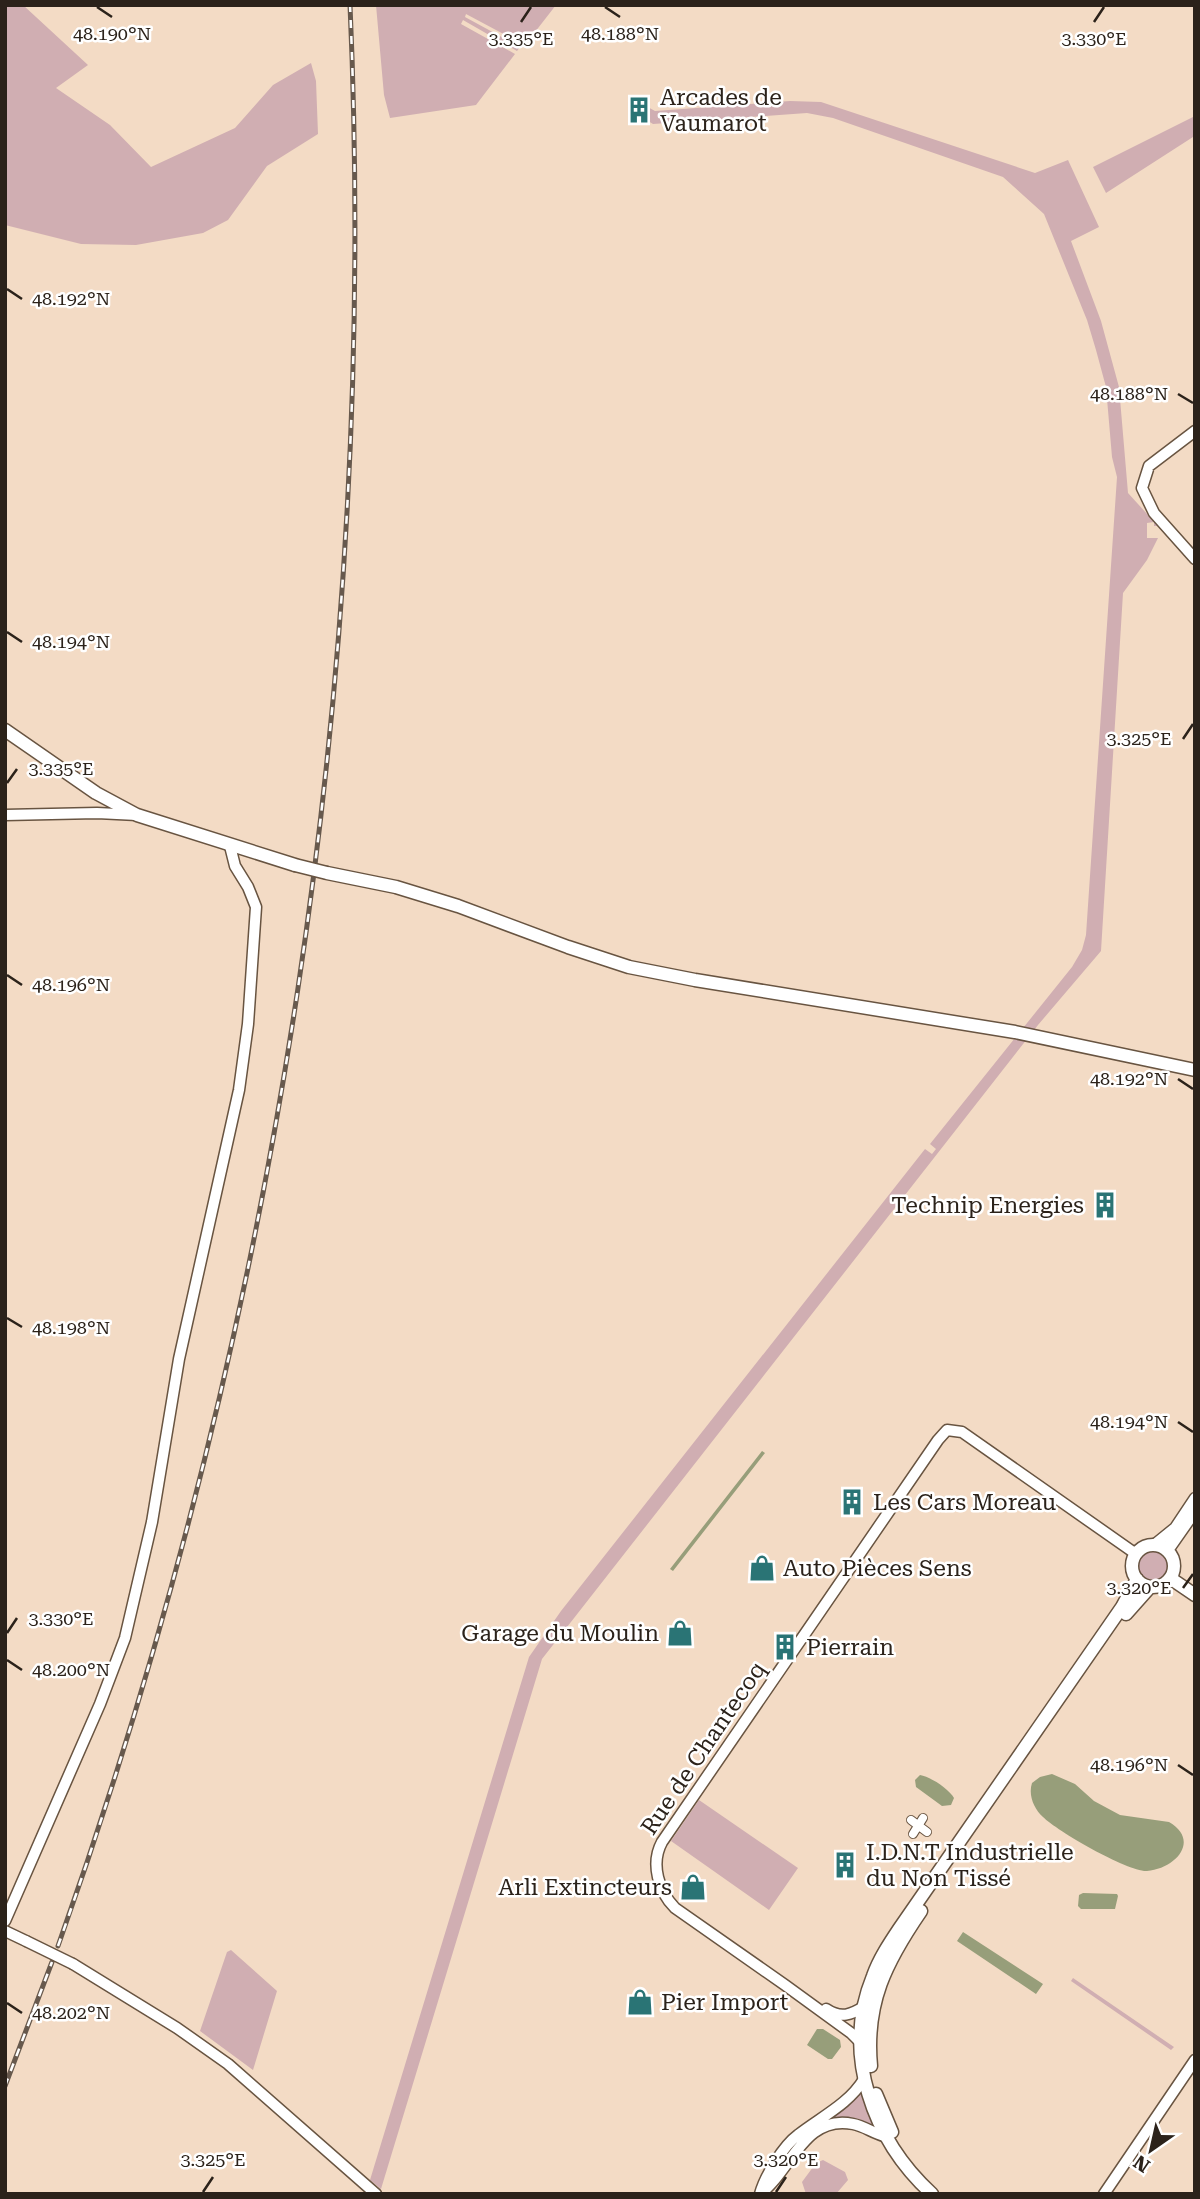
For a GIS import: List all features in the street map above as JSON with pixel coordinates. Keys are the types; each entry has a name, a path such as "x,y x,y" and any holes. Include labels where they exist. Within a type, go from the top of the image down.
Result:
{"street":[{"path":"1195,431 1149,466 1142,488 1154,513 1195,559"},
{"path":"5,730 96,793 136,815 295,865 421,894 629,967 1015,1032 1195,1070"},
{"path":"5,815 136,815"},
{"path":"5,1921 100,1704 125,1638 152,1522 179,1359 239,1090 248,1024 256,907 235,866 230,846"},
{"name":"Rue de Chantecoq","path":"861,2043 669,1902 657,1874 659,1847 938,1440 950,1429 962,1432 1136,1554"},
{"path":"1154,1545 1174,1528 1195,1498"},
{"path":"1167,1550 1195,1510"},
{"path":"943,2194 903,2152 876,2095 870,2036 874,2001 891,1957 1128,1611 1150,1587 1162,1585 1170,1578 1174,1560 1167,1550 1154,1545 1147,1546 1136,1554 1132,1567 1137,1579 1150,1587"},
{"path":"1170,1578 1195,1595"},
{"path":"932,2194 906,2169 884,2136 864,2079 861,2043 865,2006 872,1978 884,1952 1134,1590 1137,1579"},
{"path":"916,1825 927,1832"},
{"path":"5,1931 73,1964 177,2028 228,2064 376,2194"},
{"path":"785,1985 833,2014 847,2015 865,2006"},
{"path":"1104,2194 1195,2060"},
{"path":"864,2079 848,2099 795,2137 764,2180 760,2194 772,2185 802,2144 821,2128 832,2124 852,2124 884,2136"}],"shaded area":[{"path":"5,5 23,5 88,65 56,88 110,125 151,167 235,128 273,85 311,63 316,81 318,134 267,166 228,220 203,233 136,245 81,244 5,225"},
{"path":"376,5 556,5 528,41 525,40 522,44 466,14 465,17 520,47 517,51 463,20 461,24 515,54 476,105 390,118 384,95"},
{"path":"790,101 821,102 1035,173 1068,160 1099,227 1071,241 1101,321 1119,387 1128,493 1158,526 1154,526 1154,522 1147,523 1147,538 1158,538 1147,560 1123,593 1101,951 1038,1025 542,1659 381,2189 370,2180 529,1657 561,1611 925,1149 932,1154 936,1149 930,1144 1072,967 1082,950 1086,935 1117,477 1112,457 1106,387 1087,320 1044,214 1003,177 833,118 807,113 653,124 640,116 646,106 655,111"},
{"path":"1195,116 1193,137 1106,193 1093,167"},
{"path":"762,1451 765,1453 673,1571 670,1569"},
{"path":"1154,1551 1165,1555 1169,1566 1165,1577 1154,1581 1143,1577 1139,1566 1143,1555"},
{"path":"1052,1774 1075,1784 1094,1801 1120,1815 1169,1822 1183,1837 1181,1852 1167,1865 1147,1871 1125,1865 1077,1841 1043,1817 1033,1802 1032,1783 1040,1777"},
{"path":"920,1775 948,1791 954,1798 951,1805 942,1806 916,1787 915,1780"},
{"path":"699,1800 798,1868 769,1910 671,1841"},
{"path":"1117,1894 1115,1909 1081,1909 1078,1906 1079,1895"},
{"path":"963,1932 1043,1984 1036,1994 957,1941"},
{"path":"231,1950 277,1991 253,2070 200,2031 227,1952"},
{"path":"1073,1978 1174,2047 1171,2050 1071,1981"},
{"path":"817,2029 823,2029 840,2040 841,2047 832,2059 807,2045"},
{"path":"864,2089 877,2130 832,2121 767,2180 796,2140"},
{"path":"823,2160 845,2172 848,2180 836,2194 806,2194 802,2182 816,2163"}],"railway":[{"path":"58,1946 135,1712 201,1474 255,1233 298,990 329,745 348,499 355,252 350,5"},
{"path":"5,2086 52,1962"}],"place":[{"name":"Arcades de Vaumarot","path":"639,110"},
{"name":"Technip Energies","path":"1105,1205"},
{"name":"Les Cars Moreau","path":"852,1502"},
{"name":"Auto Pièces Sens","path":"762,1568"},
{"name":"Garage du Moulin","path":"680,1633"},
{"name":"Pierrain","path":"785,1647"},
{"name":"I.D.N.T Industrielle du Non Tissé","path":"845,1865"},
{"name":"Arli Extincteurs","path":"693,1887"},
{"name":"Pier Import","path":"640,2002"}]}
